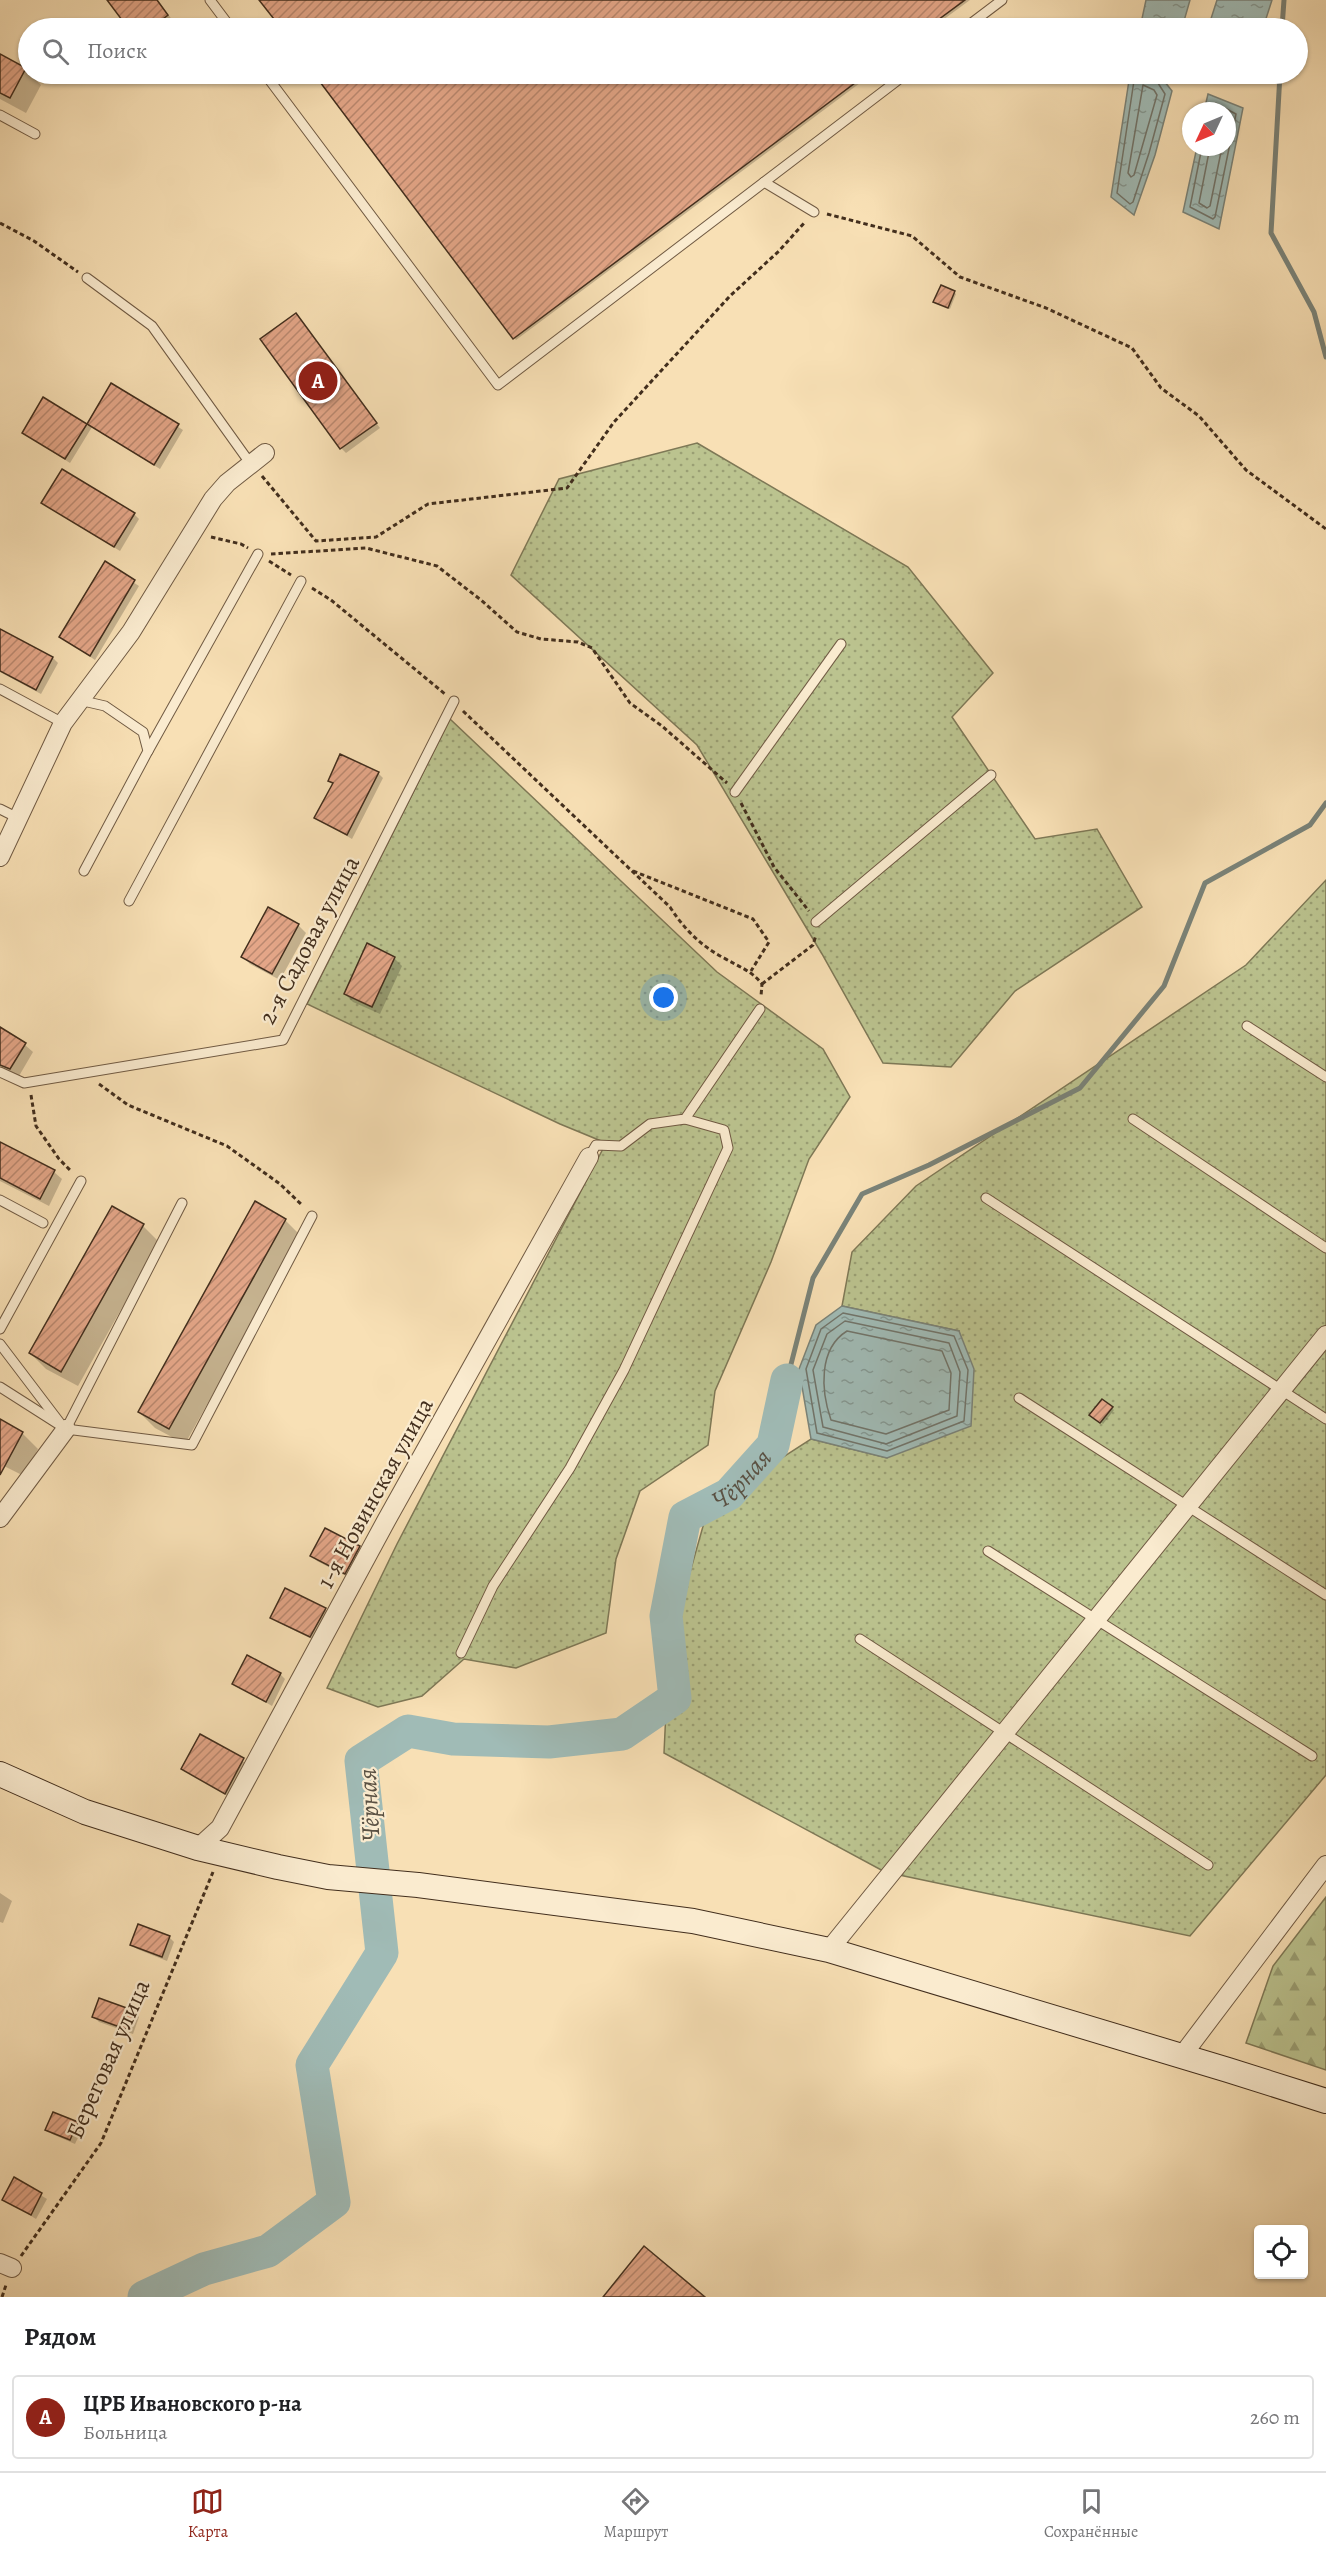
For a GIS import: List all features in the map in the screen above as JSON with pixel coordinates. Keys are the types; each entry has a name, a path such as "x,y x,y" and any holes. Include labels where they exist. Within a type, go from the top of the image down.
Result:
{"main road":[{"path":"0,1773 85,1812 209,1851 328,1877 418,1884 693,1922 829,1950 1326,2101"}],"street":[{"path":"0,857 63,723 131,632 213,499 257,458"},
{"name":"1-я Новинская улица","path":"209,1851 386,1521 589,1157"},
{"path":"829,1950 1326,1335"},
{"path":"0,1518 66,1429"},
{"path":"1181,2057 1326,1865"}],"lane":[{"path":"210,0 224,18"},
{"path":"978,18 1002,0"},
{"path":"272,84 498,385 893,84"},
{"path":"0,115 35,134"},
{"path":"764,182 814,212"},
{"path":"87,278 152,326 257,458"},
{"path":"84,871 258,554"},
{"path":"129,901 301,581"},
{"path":"735,792 841,644"},
{"path":"0,689 63,723"},
{"path":"79,700 105,706 142,732 148,751"},
{"name":"2-я Садовая улица","path":"0,1072 24,1083 283,1040 454,701"},
{"path":"816,922 991,775"},
{"path":"0,809 18,818"},
{"path":"685,1119 760,1009"},
{"path":"1247,1026 1326,1077"},
{"path":"461,1653 493,1586 570,1468 624,1370 728,1148 724,1130 685,1119 650,1124 621,1146 596,1145 589,1157"},
{"path":"1132,1119 1326,1248"},
{"path":"0,1329 81,1181"},
{"path":"986,1198 1326,1419"},
{"path":"0,1200 43,1223"},
{"path":"66,1429 182,1203"},
{"path":"0,1387 66,1429 192,1445 312,1216"},
{"path":"0,1344 66,1429"},
{"path":"1018,1398 1326,1594"},
{"path":"988,1551 1312,1756"},
{"path":"860,1639 1208,1865"}],"path":[{"path":"257,458 316,541 376,537 428,504 567,488 614,422 730,296 779,251 814,212 912,236 960,277 1046,308 1132,348 1161,388 1199,416 1246,470 1326,529"},
{"path":"0,223 34,241 87,278"},
{"path":"192,532 241,544 258,554 331,600 430,679 670,907 682,926 700,944 751,971 762,984 760,1009"},
{"path":"258,554 366,548 438,566 517,632 541,639 578,642 592,648 630,703 662,726 735,792 774,867 819,926 813,945 762,984"},
{"path":"629,869 753,919 769,942 751,971"},
{"path":"84,1073 128,1105 227,1146 280,1184 312,1216"},
{"path":"29,1082 36,1125 59,1160 81,1181"},
{"name":"Береговая улица","path":"3,2297 6,2266 101,2143 209,1851"}],"green space":[{"path":"697,443 908,567 993,673 952,717 1035,839 1097,829 1142,907 1015,991 951,1067 883,1063 822,954 697,745 511,575 559,479"},
{"path":"450,719 717,972 823,1049 850,1097 809,1159 771,1262 715,1391 708,1445 640,1491 616,1559 606,1633 516,1668 464,1659 422,1696 378,1707 327,1688 397,1544 606,1143 560,1124 307,1004"},
{"path":"1326,880 1326,1775 1190,1936 885,1872 664,1753 669,1647 709,1505 811,1439 887,1458 959,1331 842,1306 852,1252 916,1186 1246,965"},
{"path":"1326,1897 1326,2070 1246,2043 1273,1966"}],"water":[{"path":"1146,0 1190,0 1185,18 1142,18"},
{"path":"1217,0 1272,0 1266,18 1211,18"},
{"path":"1128,84 1166,84 1172,91 1155,155 1134,215 1111,197"},
{"path":"1208,94 1228,102 1206,102"},
{"path":"1236,105 1243,108 1236,143"},
{"path":"1195,156 1233,156 1219,229 1183,212"},
{"path":"842,1306 959,1331 974,1369 971,1426 887,1458 811,1439 799,1369 816,1325"}],"building":[{"path":"107,0 157,0 168,15 164,18 120,18"},
{"path":"259,0 965,0 941,18 273,18"},
{"path":"0,54 18,64 18,83 10,98 0,93"},
{"path":"322,84 854,84 513,339"},
{"path":"941,285 955,291 948,308 933,302"},
{"path":"296,313 377,423 340,449 260,339"},
{"path":"111,383 179,424 154,465 87,424"},
{"path":"43,397 87,424 65,459 22,433"},
{"path":"62,469 135,513 114,547 41,503"},
{"path":"105,561 135,580 90,656 59,637"},
{"path":"0,629 53,657 36,690 0,671"},
{"path":"340,754 379,772 347,835 314,818 333,783 328,781"},
{"path":"268,907 299,924 272,974 241,957"},
{"path":"367,943 395,957 372,1007 344,994"},
{"path":"0,1027 26,1043 10,1069 0,1065"},
{"path":"0,1142 55,1170 40,1199 0,1178"},
{"path":"255,1201 286,1219 169,1429 138,1412"},
{"path":"112,1206 144,1224 61,1372 29,1353"},
{"path":"1102,1399 1113,1407 1100,1423 1089,1415"},
{"path":"0,1419 23,1432 0,1475"},
{"path":"325,1528 360,1546 345,1574 310,1556"},
{"path":"285,1588 326,1608 310,1637 270,1618"},
{"path":"247,1655 281,1673 266,1702 232,1684"},
{"path":"200,1734 244,1758 225,1794 181,1769"},
{"path":"138,1924 170,1936 162,1957 130,1945"},
{"path":"99,1998 135,2011 128,2030 92,2017"},
{"path":"53,2112 78,2122 70,2140 45,2130"},
{"path":"14,2177 42,2193 31,2215 2,2200"},
{"path":"644,2246 705,2297 603,2297"}],"waterway":[{"path":"1283,18 1284,0"},
{"path":"1279,84 1271,233 1314,312 1326,357"},
{"path":"787,1380 813,1278 862,1194 929,1165 1080,1088 1164,986 1205,883 1310,825 1326,803"},
{"name":"Чёрная","path":"144,2297 204,2269 268,2251 334,2202 312,2065 382,1953 361,1761 408,1731 453,1739 549,1742 622,1734 675,1698 666,1616 685,1517 729,1494 773,1445 787,1380"}],"place":[{"name":"ЦРБ Ивановского р-на","path":"318,381"}]}
